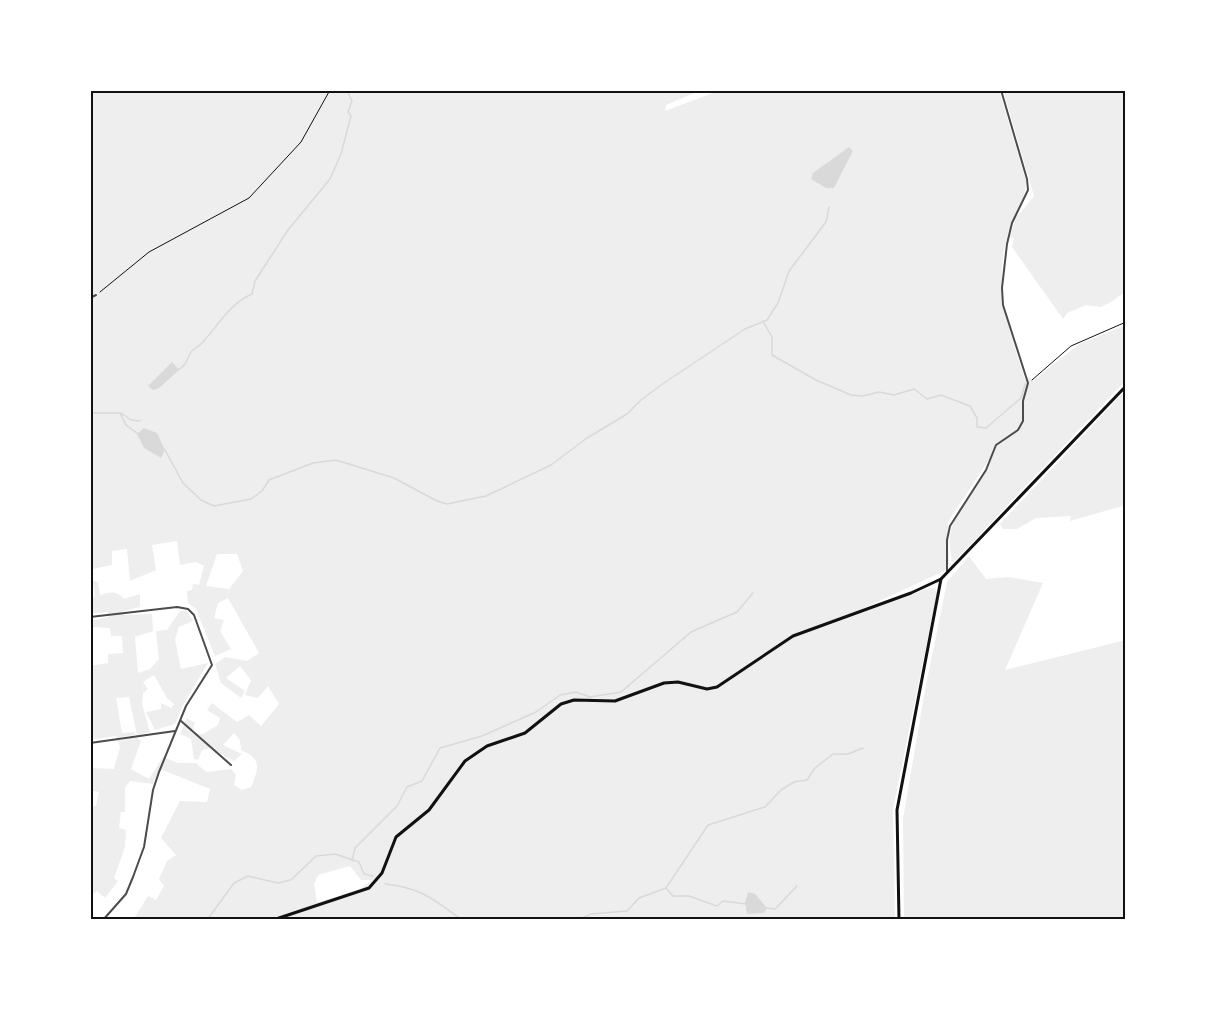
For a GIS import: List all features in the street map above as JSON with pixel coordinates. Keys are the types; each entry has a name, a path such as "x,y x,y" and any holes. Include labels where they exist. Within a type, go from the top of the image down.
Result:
{"main road":[{"path":"273,920 369,888 382,873 396,837 429,810 465,761 487,746 525,733 561,704 574,700 615,701 664,683 678,682 707,688 717,687 792,636 911,593 941,579 1126,386"},
{"path":"898,920 897,810 941,579"}],"street":[{"path":"947,574 947,540 950,526 986,470 996,445 1018,430 1023,421 1023,401 1028,383 1003,305 1002,288 1006,243 1012,223 1028,190 1028,179 1001,90"},
{"path":"90,298 96,295"},
{"path":"90,617 177,607 192,611 212,665 186,706 175,731 153,790 144,847 126,894 103,920"},
{"path":"181,721 231,765"},
{"path":"90,743 175,731"}],"path":[{"path":"96,295 149,252 249,198 302,142 330,90"},
{"path":"1028,383 1071,346 1126,322"}],"shaded area":[{"path":"90,90 701,90 666,105 665,111 721,90 999,90 1026,181 1024,195 1005,245 1002,264 1003,298 1009,330 1025,380 1029,377 1033,381 1079,344 1126,325 1126,380 952,564 950,539 954,521 983,475 992,455 948,522 949,563 944,571 819,629 929,588 935,588 937,593 893,809 895,920 133,920 148,896 156,900 164,886 159,879 167,861 176,855 161,838 180,801 207,802 210,789 160,769 153,784 130,781 125,788 125,812 121,812 119,828 126,830 125,847 114,878 118,881 105,898 97,891 90,896 90,805 96,806 99,792 90,790 90,768 114,769 120,747 116,736 90,740 90,666 108,663 108,654 123,653 122,636 111,636 110,628 94,627 90,631 90,621 109,617 108,612 90,614 90,600 95,596 93,581 98,582 100,595 113,593 124,599 140,594 140,607 120,612 124,615 152,614 153,631 135,637 138,673 150,669 159,659 156,631 167,630 180,611 187,611 193,621 179,627 175,639 181,669 208,663 183,705 175,724 155,730 146,712 161,709 161,703 171,708 174,704 167,698 154,675 143,682 148,689 143,693 142,704 150,732 137,735 129,697 116,698 122,733 134,732 134,735 120,737 120,741 136,737 141,741 131,769 149,779 163,757 178,763 196,763 206,772 231,769 236,775 234,785 242,790 251,787 257,769 256,761 241,750 240,740 234,733 223,745 242,754 234,761 210,748 202,750 198,760 194,759 191,739 180,734 187,718 195,723 191,733 203,734 218,725 220,718 207,710 212,703 237,722 249,715 261,726 279,704 268,686 258,698 245,695 251,680 240,666 226,678 245,691 241,698 221,683 215,664 225,657 247,661 259,653 228,598 218,603 214,618 224,620 220,631 231,649 215,656 196,609 188,603 187,591 192,590 193,584 199,585 204,566 196,562 180,565 177,541 152,545 156,570 130,581 127,549 112,551 112,565 92,569 90,573","holes":["849,148 853,151 834,188 818,184 829,161","217,554 237,554 243,571 229,589 206,586","350,866 361,880 373,880 355,892 317,902 314,884 318,875"]},
{"path":"1003,90 1126,90 1126,291 1101,307 1086,305 1067,313 1063,319 1012,247 1014,239 1010,237 1016,218 1034,196"},
{"path":"849,147 853,151 834,188 826,188 811,179 813,173"},
{"path":"172,362 179,370 159,388 153,390 148,386"},
{"path":"1126,390 1126,505 1070,521 1071,516 1036,518 1017,529 1003,529 1000,524"},
{"path":"144,428 157,433 165,450 161,458 144,448 137,434"},
{"path":"969,556 986,579 1008,577 1043,583 1005,670 1126,640 1126,920 904,920 903,819 925,690 947,582"},
{"path":"748,892 755,894 767,908 764,913 747,914 745,903"}],"waterway":[{"path":"178,370 230,309 252,294 255,281 288,230 330,179 341,154 351,116 348,112 352,101 347,90"},
{"path":"165,450 183,483 201,500 214,506 251,499 262,491 269,480 313,463 336,460 394,478 447,504 486,496 551,465 587,438 627,414 661,385 745,329 767,320 778,303 789,271 826,222 829,207"},
{"path":"763,321 772,337 772,355 816,380 851,395 863,396 879,392 894,395 914,389 927,399 941,395 970,406 977,418 977,427 986,428 1021,398 1025,384"},
{"path":"90,413 120,413 126,425 138,434"},
{"path":"121,413 131,420 140,421"},
{"path":"352,861 355,848 397,806 407,787 422,781 440,748 482,736 536,712 560,695 576,692 590,697 621,692 691,632 737,612 753,593"},
{"path":"666,888 708,825 765,807 781,790 794,782 807,780 815,768 833,754 848,754 863,748"},
{"path":"207,920 234,883 248,876 278,883 291,880 316,856 335,854 359,862 364,874 373,876"},
{"path":"385,884 418,892 435,900 462,920"},
{"path":"766,908 775,909 797,886"},
{"path":"578,920 591,914 627,911 639,898 666,888 673,896 689,896 717,906 723,901 746,904"}]}
